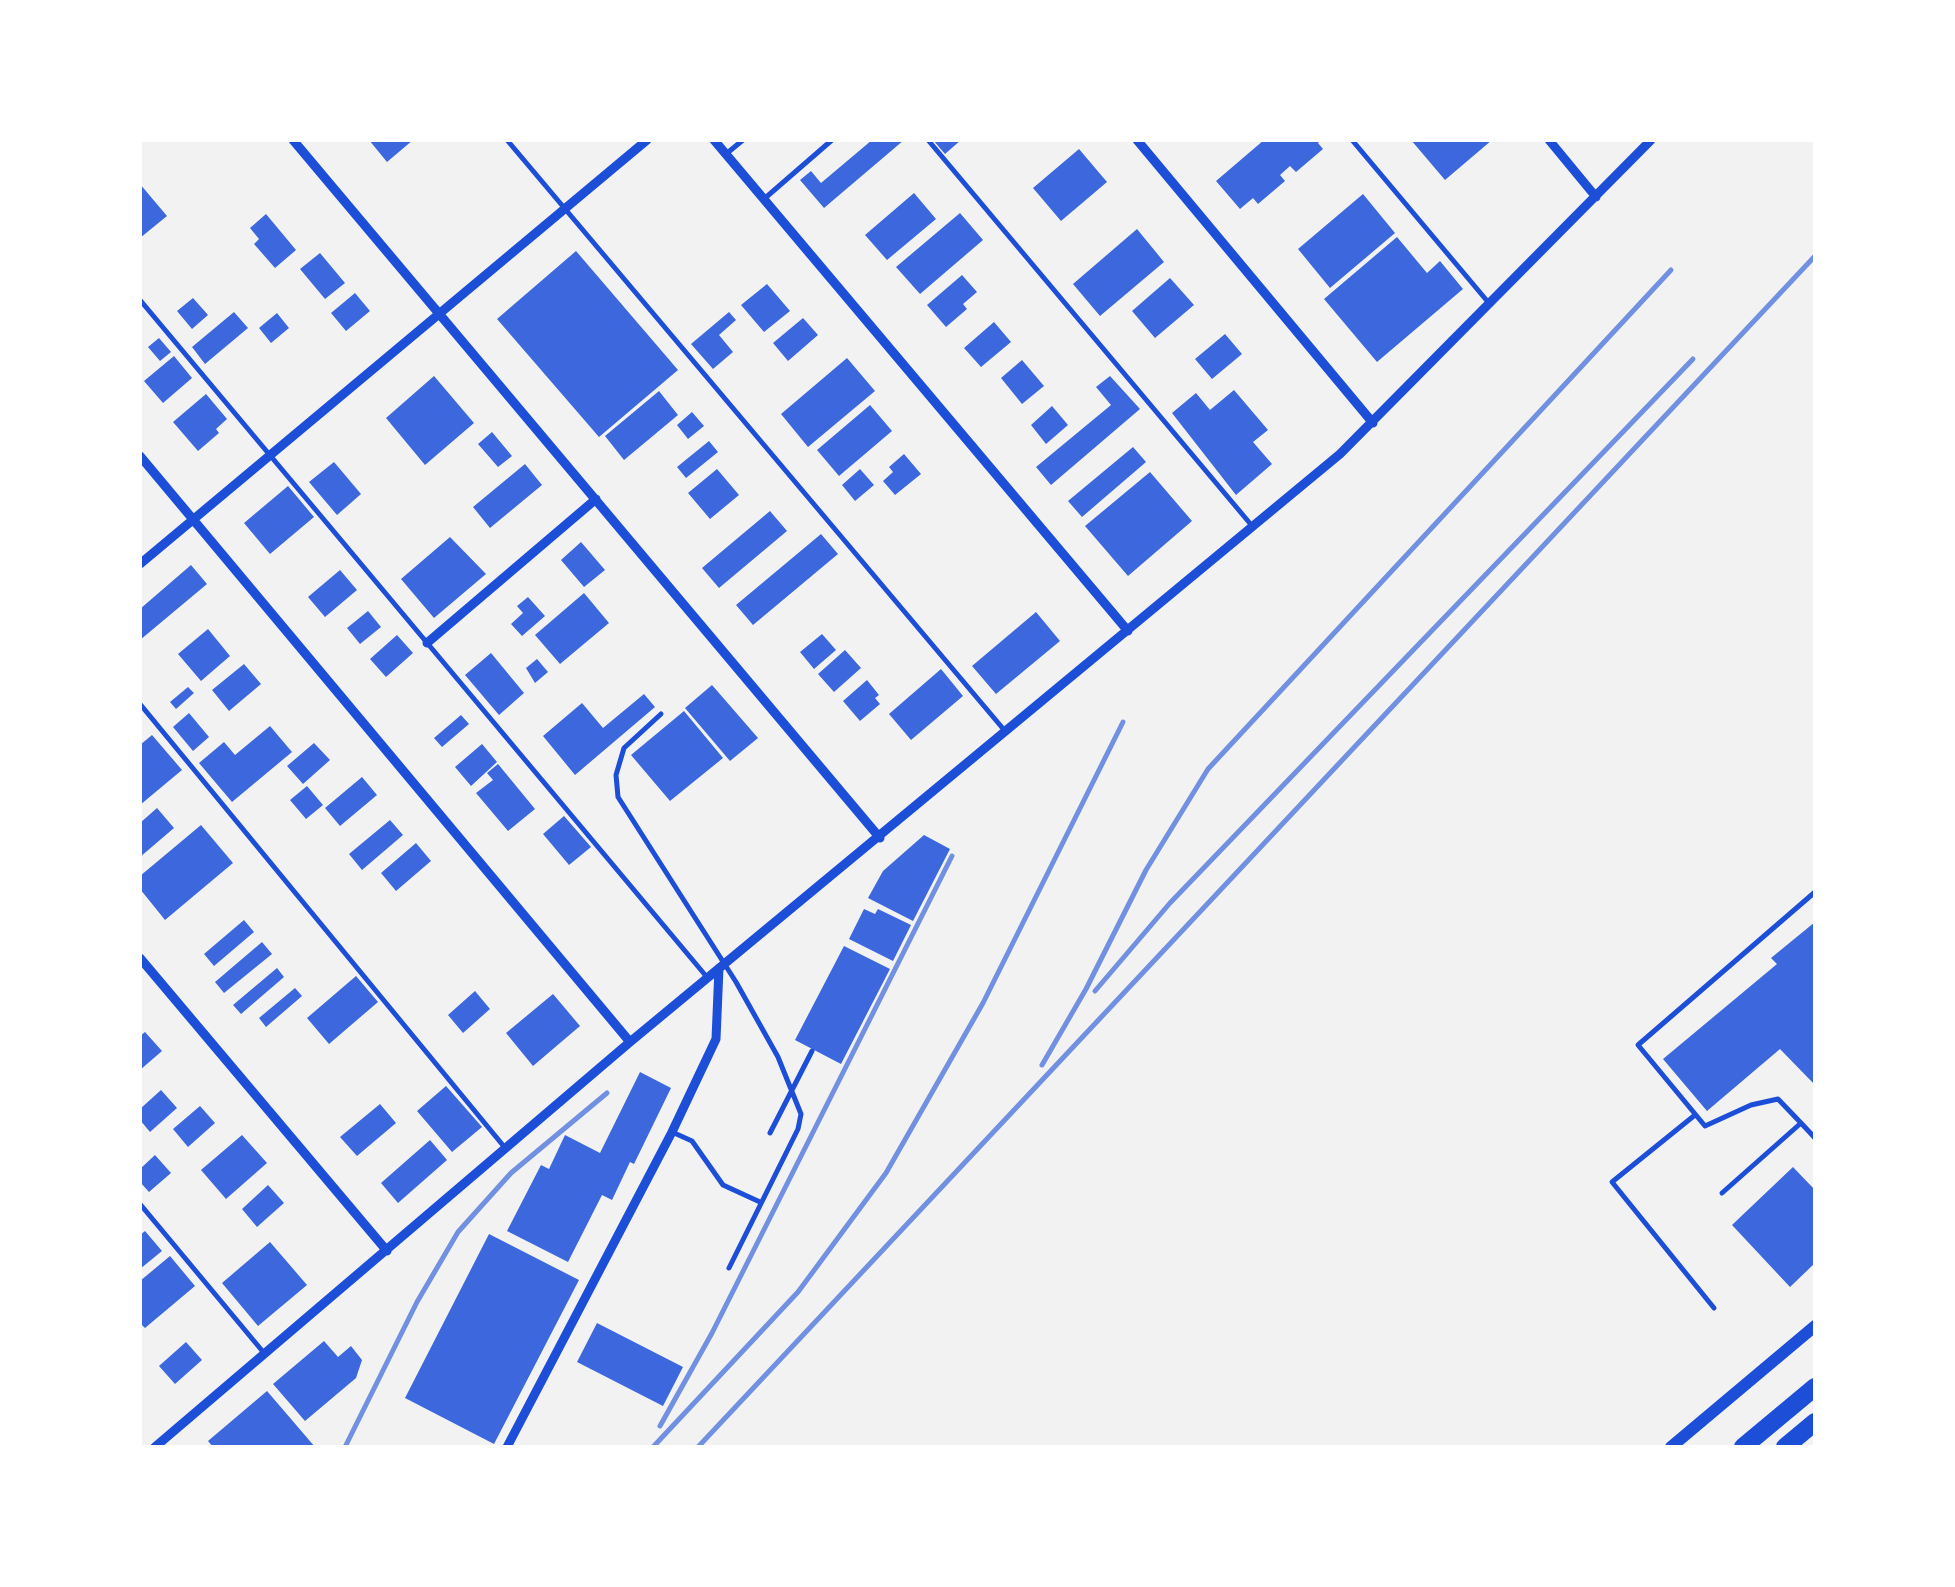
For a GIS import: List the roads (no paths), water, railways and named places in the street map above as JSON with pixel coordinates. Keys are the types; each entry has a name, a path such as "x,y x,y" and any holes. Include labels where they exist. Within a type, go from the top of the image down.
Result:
{"highway":[{"path":"1743,1447 1815,1387"},
{"path":"1786,1447 1815,1422"}],"main road":[{"path":"1670,1447 1815,1326"}],"street":[{"path":"292,140 880,838"},
{"path":"140,564 647,140"},
{"path":"714,140 1128,630"},
{"path":"1137,140 1373,423"},
{"path":"1549,140 1596,197"},
{"path":"155,1447 630,1042 880,838 1373,423 1651,140"},
{"path":"140,456 630,1042"},
{"path":"428,643 596,499"},
{"path":"140,958 387,1251"},
{"path":"506,1447 672,1132 716,1039 722,966"}],"lane":[{"path":"508,140 1006,732"},
{"path":"726,154 743,140"},
{"path":"764,199 832,140"},
{"path":"928,140 1253,527"},
{"path":"1352,140 1490,304"},
{"path":"140,300 708,978"},
{"path":"140,704 506,1148"},
{"path":"661,714 624,748 616,775 618,796 722,966 792,1089 800,1114 798,1129 729,1268"},
{"path":"1815,892 1638,1046 1705,1126 1751,1104 1778,1099 1815,1138"},
{"path":"770,1133 812,1051"},
{"path":"1696,1115 1612,1182 1714,1308"},
{"path":"1722,1193 1800,1123"},
{"path":"672,1132 692,1141 723,1185 760,1202"},
{"path":"140,1204 264,1353"}],"railway":[{"path":"698,1447 1815,256"},
{"path":"1042,1065 1086,989 1146,870 1208,769 1671,270"},
{"path":"1095,991 1170,903 1693,359"},
{"path":"653,1447 798,1292 886,1173 983,1003 1123,722"},
{"path":"660,1426 712,1333 952,856"},
{"path":"345,1447 417,1302 458,1232 511,1173 607,1093"}]}
